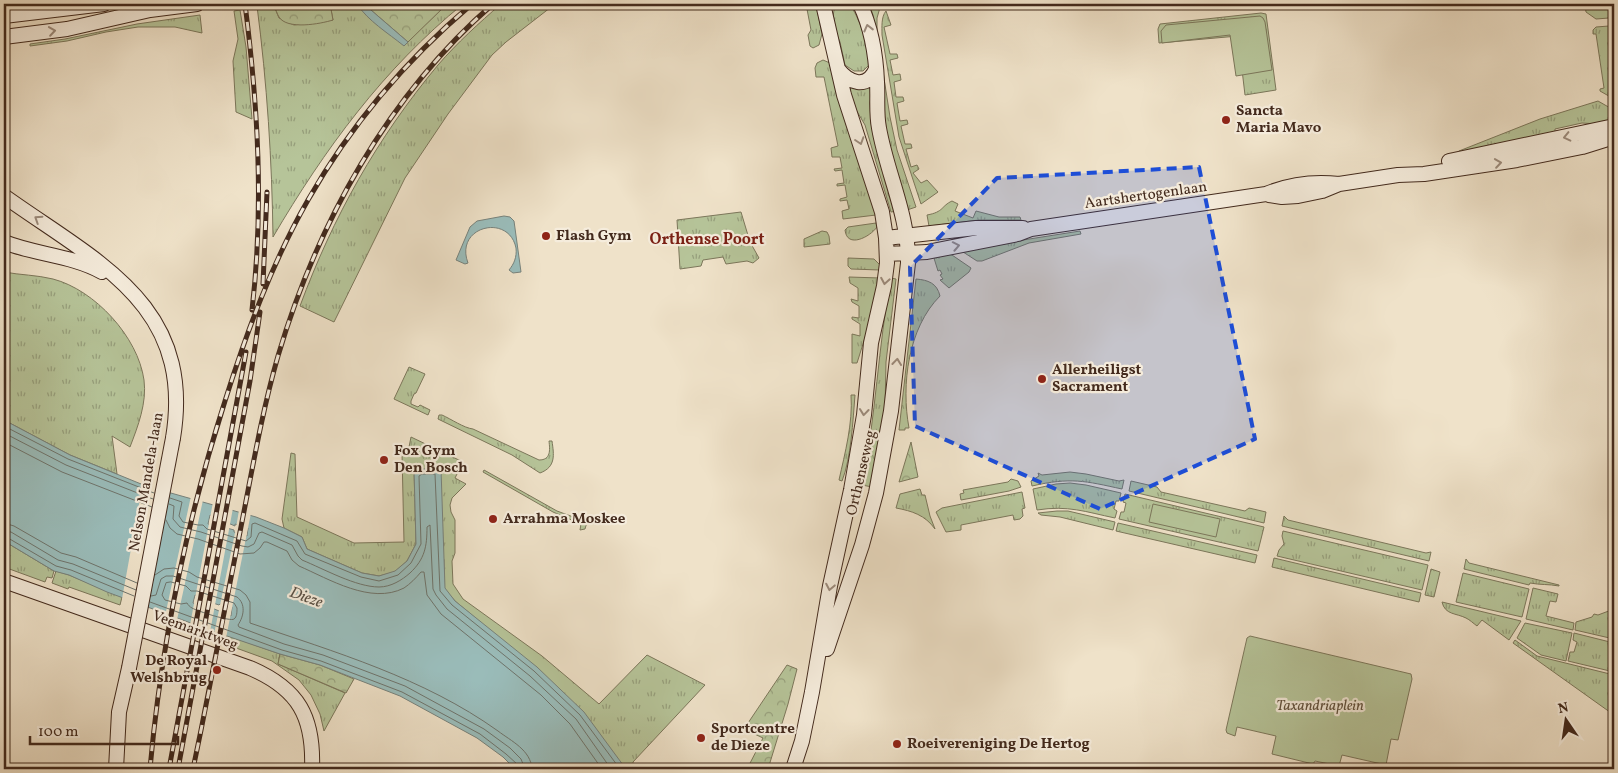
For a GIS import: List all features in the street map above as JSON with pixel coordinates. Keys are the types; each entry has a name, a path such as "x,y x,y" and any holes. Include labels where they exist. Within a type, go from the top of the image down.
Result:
{"street":[{"path":"4,16 104,4"},
{"path":"4,37 67,29 150,10 197,4"},
{"name":"Orthenseweg","path":"812,692 862,545 876,493 891,411 908,253 904,216 879,131 876,70 867,24 860,4"},
{"name":"Orthenseweg","path":"792,769 802,742 830,586 858,455 864,416 868,363 885,279 887,254 882,212 844,95 824,6"},
{"path":"838,69 847,79 856,82 869,79 876,70"},
{"name":"Aartshertogenlaan","path":"1398,175 1421,166 1514,149 1614,126"},
{"name":"Aartshertogenlaan","path":"908,253 951,248 1018,234 1031,229 1266,194 1282,197 1298,196 1339,184 1517,160 1582,147 1614,137"},
{"name":"Nelson Mandela-laan","path":"4,196 85,252 139,299 163,336 171,357 176,392 176,416 119,712 116,769"},
{"name":"Aartshertogenlaan","path":"907,236 999,227 1031,229"},
{"path":"886,238 907,236"},
{"name":"Nelson Mandela-laan","path":"4,242 19,248 80,262 124,285"},
{"path":"887,254 908,253"},
{"name":"Veemarktweg","path":"5,582 250,668 271,678 290,694 303,712 310,730 312,742 312,769"},
{"name":"Nelson Mandela-laan","path":"126,769 129,668"}],"highlighted area":[{"path":"1199,167 1255,439 1100,509 915,426 910,267 997,178"}],"green space":[{"path":"330,4 357,4 404,45 447,4 463,4 407,55 358,112 313,173 273,237 264,64 257,6 274,6 279,18 294,25 333,20"},
{"path":"330,4 333,20 304,25 289,24 279,17 274,6"},
{"path":"364,4 447,4 408,42"},
{"path":"501,4 555,4 492,55 448,114 405,178 334,322 300,306 342,210 358,180 395,121 445,57 468,33"},
{"path":"806,4 816,4 822,34 819,45 813,48 810,46 808,35 811,30"},
{"path":"869,4 881,4 877,18 877,33 890,117 897,150 916,207 907,210 887,141 873,15"},
{"path":"1610,4 1609,18 1596,19 1586,12 1585,5"},
{"path":"842,5 849,5 853,9 863,33 868,51 869,65 863,71 854,71 845,65 840,42 832,24 834,10"},
{"path":"240,10 246,47 252,119 236,112 233,61 238,39 234,11"},
{"path":"886,11 891,25 884,27 890,54 897,54 898,58 890,60 893,75 900,74 901,80 894,82 896,97 903,97 904,101 897,103 900,121 907,120 908,124 901,126 905,144 911,144 912,148 906,149 911,167 917,165 919,169 913,173 921,183 927,180 938,192 921,204 899,137 882,35 884,13"},
{"path":"1266,14 1276,90 1245,95 1238,36 1159,43 1158,29 1160,24"},
{"path":"200,15 202,33 175,27 138,27 30,46 30,44 65,39 137,24"},
{"path":"1260,16 1265,22 1272,70 1236,76 1230,35 1162,43 1161,31 1166,25"},
{"path":"1609,26 1614,54 1614,99 1600,91 1600,89 1604,88 1596,34 1593,34 1593,30 1596,27"},
{"path":"823,60 830,63 876,215 843,219 842,211 849,209 847,200 840,201 840,199 847,197 845,185 837,186 837,184 844,183 842,170 835,171 834,169 842,168 840,157 832,157 831,148 838,146 824,77 816,77 815,68 817,63"},
{"path":"845,82 873,82 870,103 871,123 897,211 891,212 865,125 855,108"},
{"path":"1598,101 1612,109 1608,122 1598,124 1582,123 1555,129 1555,132 1459,153 1459,151 1540,119"},
{"path":"952,201 958,204 955,211 973,218 976,211 999,217 1020,217 1021,220 979,220 929,226 927,215 939,211"},
{"path":"741,212 750,242 759,258 753,263 747,261 726,264 723,257 703,260 701,266 680,269 677,220"},
{"path":"876,223 877,227 874,231 859,239 850,239 845,230 848,227"},
{"path":"822,231 827,232 830,244 804,247 804,239"},
{"path":"1080,231 1081,234 1029,243 982,261 977,261 960,250"},
{"path":"948,254 971,268 969,272 949,288 940,280 943,279 940,275 942,274 940,270 938,271 933,255"},
{"path":"848,258 874,259 880,265 880,270 851,269 848,266"},
{"path":"4,272 53,279 84,293 99,304 112,318 124,332 133,348 144,380 143,406 130,447 112,436 117,474 70,455 4,420"},
{"path":"849,277 880,278 857,363 852,363 852,334 860,336 860,324 852,319 852,317 859,318 859,306 852,302 851,299 858,301 858,288 850,283"},
{"path":"891,278 896,279 886,362 885,409 872,487 862,485 871,434"},
{"path":"916,279 924,280 934,285 940,296 929,309 914,340 907,376 906,394 909,428 899,430"},
{"path":"409,367 425,374 414,394 411,404 418,407 420,405 430,410 428,415 394,399"},
{"path":"851,395 855,395 850,451 842,481 839,480 850,427"},
{"path":"439,415 539,460 543,460 548,456 549,441 552,441 553,460 549,467 540,473 512,455 438,419"},
{"path":"411,437 463,462 455,478 466,484 452,498 450,505 455,520 455,553 452,561 453,584 463,599 542,656 599,704 647,655 705,685 633,762 639,769 626,769 444,588 444,560 414,469 416,544 407,561 395,572 379,576 362,573 307,549 302,537 284,528 282,519 291,453 295,454 297,517 354,543 404,542 402,453 408,452"},
{"path":"911,442 918,477 899,482"},
{"path":"484,470 557,511 587,522 585,529 580,530 581,524 553,512 483,472"},
{"path":"1070,472 1119,481 1124,480 1122,489 1078,481 1032,486 1031,481 1039,476 1038,473 1042,475"},
{"path":"1011,479 1018,481 1021,487 961,500 960,494 964,493 963,490 1008,482"},
{"path":"1131,481 1157,487 1161,492 1245,511 1249,508 1266,512 1264,523 1129,491"},
{"path":"1070,483 1121,493 1114,509 1117,511 1115,518 1068,509 1037,510 1033,489"},
{"path":"920,489 922,495 925,495 935,529 918,514 896,508 900,494"},
{"path":"1022,492 1025,508 1022,509 1023,516 1020,519 1014,520 1013,515 961,525 961,530 946,532 936,512 942,508"},
{"path":"1125,494 1264,527 1258,551 1119,519 1121,512 1124,512 1126,503 1123,502"},
{"path":"1153,504 1220,519 1216,537 1149,522"},
{"path":"1068,511 1115,522 1113,530 1038,513"},
{"path":"1284,516 1288,520 1426,553 1431,552 1429,561 1282,526"},
{"path":"1118,523 1257,555 1255,563 1116,531"},
{"path":"1283,531 1428,565 1422,590 1277,556 1284,544"},
{"path":"4,541 54,571 52,578 47,577 45,582 4,567"},
{"path":"1274,558 1421,593 1419,602 1272,567"},
{"path":"1466,559 1469,563 1559,586 1530,583 1529,585 1464,569"},
{"path":"1431,569 1440,572 1434,597 1425,595"},
{"path":"56,571 122,597 120,605 52,583"},
{"path":"1463,573 1529,589 1522,617 1456,602"},
{"path":"1533,588 1558,594 1556,602 1550,601 1546,616 1574,623 1573,630 1526,619"},
{"path":"1442,602 1521,621 1509,640 1482,620 1477,626 1466,618 1448,611"},
{"path":"1614,609 1614,639 1575,630 1576,622 1592,617 1594,614 1598,615"},
{"path":"1525,623 1572,633 1566,661 1541,655 1517,638"},
{"path":"1574,633 1614,643 1614,672 1568,661 1570,652 1574,652 1577,642 1573,640"},
{"path":"226,635 280,654 278,664 345,693 324,731 320,714 311,695 299,680 272,661 225,644"},
{"name":"Taxandriaplein","path":"1250,636 1411,674 1412,679 1398,740 1391,739 1386,765 1342,755 1339,766 1315,761 1313,764 1272,754 1276,736 1237,727 1235,736 1227,733 1226,730 1247,638"},
{"path":"1515,640 1537,656 1614,675 1614,715 1513,643"},
{"path":"280,654 320,665 354,679 346,693 278,664"},
{"path":"787,665 797,669 768,769 747,769 763,738 744,729"}],"water":[{"path":"357,4 364,4 408,42 404,46 372,21"},
{"path":"504,216 510,217 514,221 521,272 513,273 509,270 514,263 516,254 516,248 511,237 504,230 494,228 484,228 475,233 469,240 466,250 468,263 465,264 456,260 470,227 477,221"},
{"name":"Dieze","path":"4,420 70,455 146,486 256,517 284,528 302,537 307,549 362,573 379,576 395,571 407,561 416,544 414,469 441,469 445,588 455,601 537,667 584,712 626,769 515,769 503,757 477,738 400,696 320,665 215,632 107,592 69,575 54,571 4,541","holes":["210,515 229,521 228,523 235,526 235,524 248,528 247,536 234,532 234,530 227,528 226,530 208,524","195,595 214,601 213,603 219,605 232,607 231,616 193,603"]}],"pier":[{"path":"143,482 170,490 146,609 122,599"},
{"path":"191,496 203,500 177,620 165,616"},
{"path":"213,502 233,508 210,632 190,625"},
{"path":"239,510 251,513 226,638 214,634","holes":["236,528 245,530 245,533 236,530"]}],"railway":[{"path":"245,4 250,42 258,157 258,233 252,310"},
{"path":"150,769 161,676 187,537 225,401 251,323 272,273 308,200 324,173 361,120 425,47 472,4"},
{"path":"193,769 261,423 278,356 313,258 335,211 389,121 421,79 455,40 493,4"},
{"path":"263,284 267,192"},
{"path":"178,769 250,381 260,312"},
{"path":"169,769 246,352"}],"place":[{"name":"Sancta Maria Mavo","path":"1226,120"},
{"name":"Flash Gym","path":"546,236"},
{"name":"Allerheiligst Sacrament","path":"1042,379"},
{"name":"Fox Gym Den Bosch","path":"384,460"},
{"name":"Arrahma Moskee","path":"493,519"},
{"name":"De Royal Welshbrug","path":"217,670"},
{"name":"Sportcentre de Dieze","path":"701,738"},
{"name":"Roeivereniging De Hertog","path":"897,744"}],"district":[{"name":"Orthense Poort","path":"707,240"}]}
